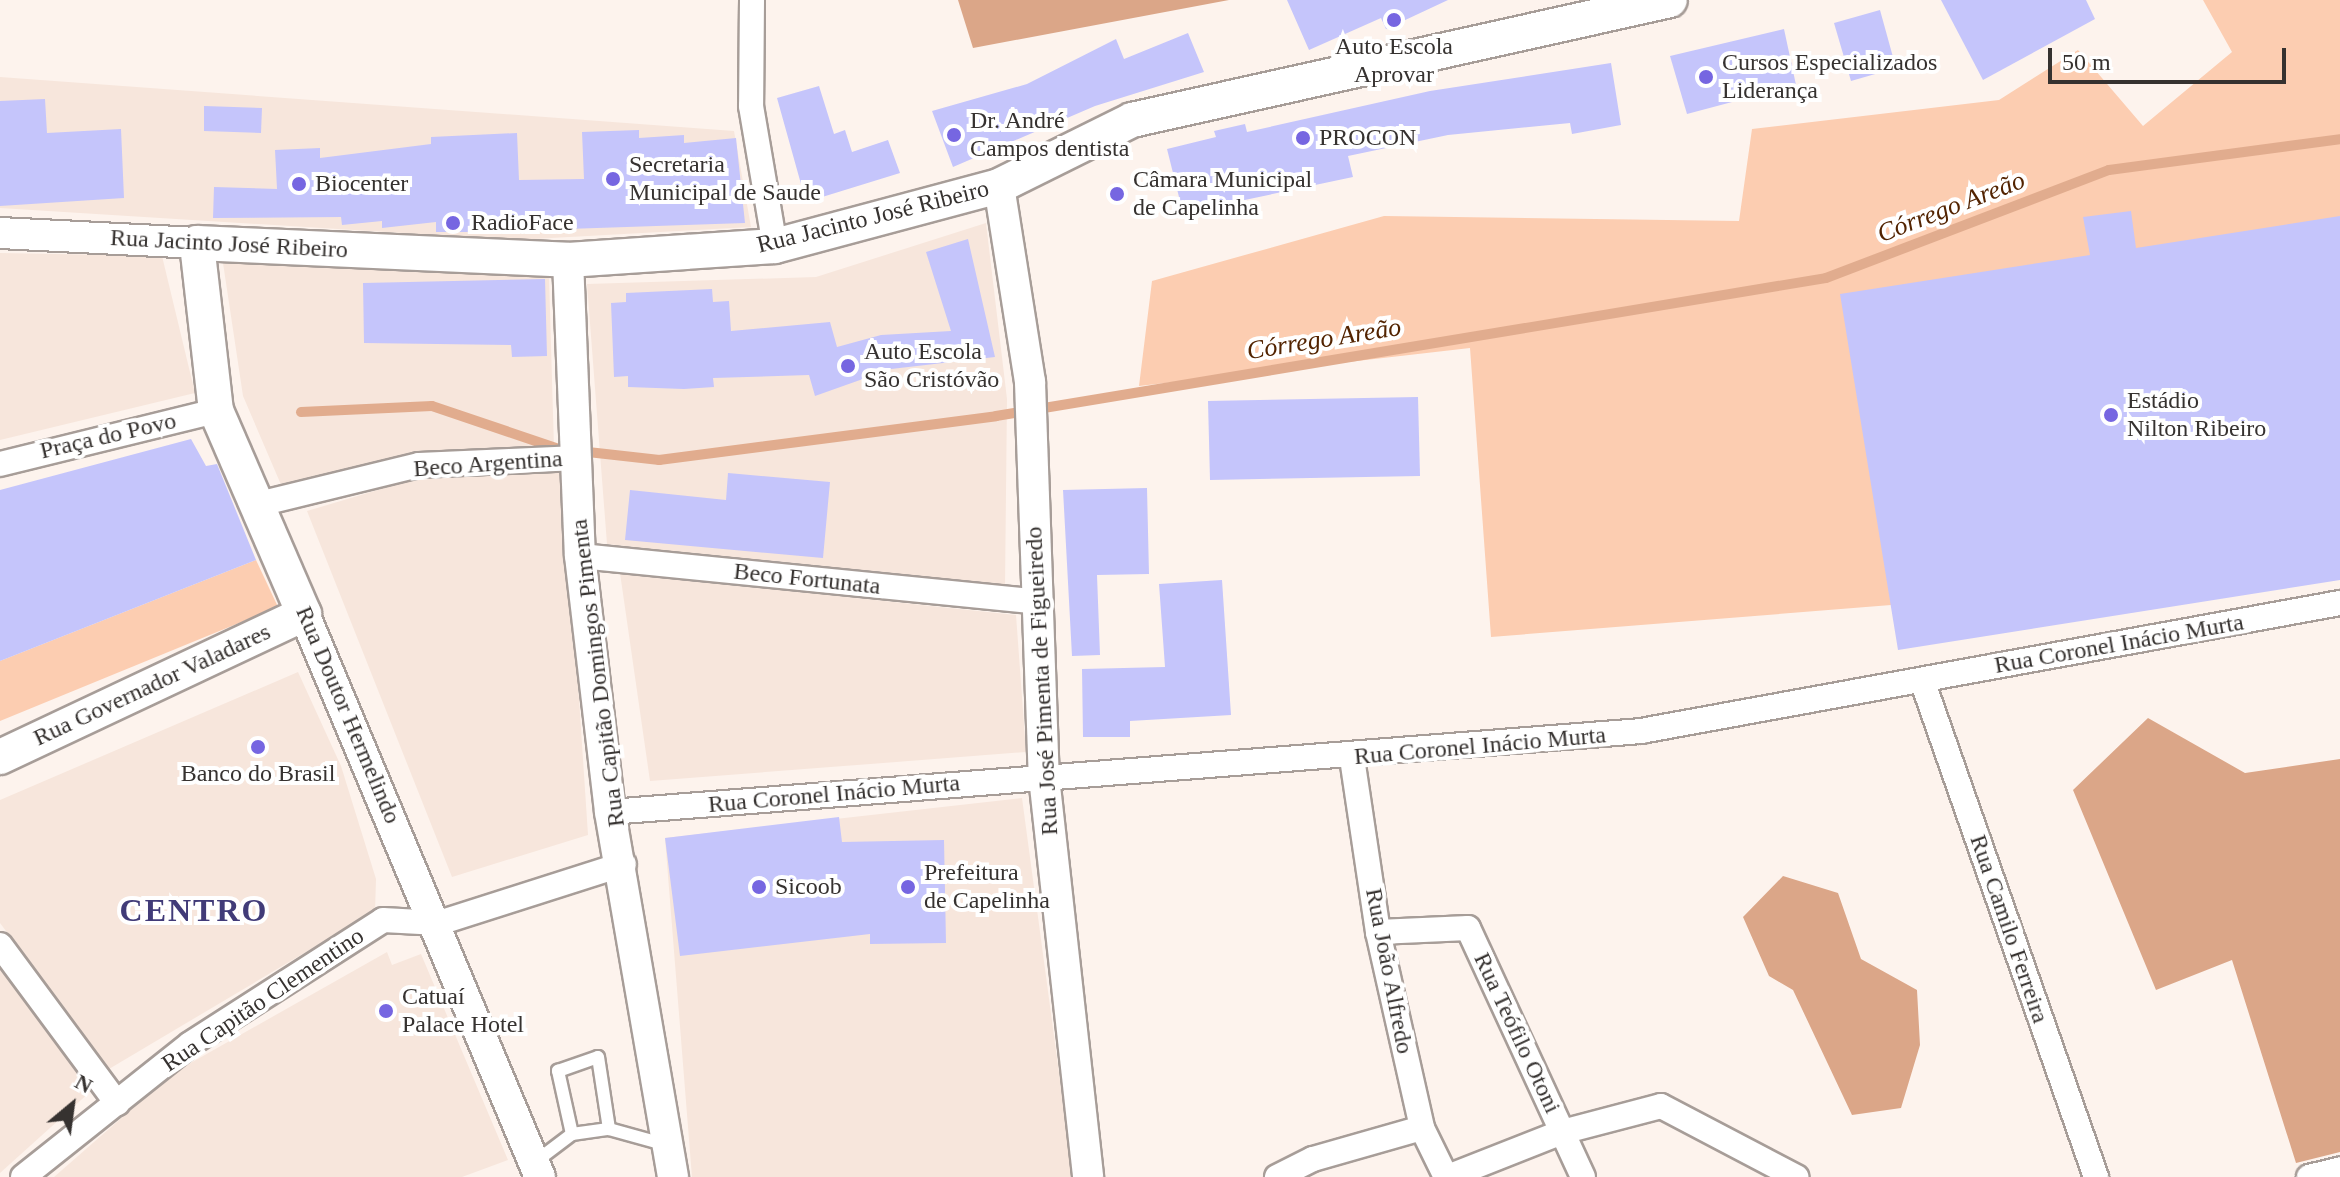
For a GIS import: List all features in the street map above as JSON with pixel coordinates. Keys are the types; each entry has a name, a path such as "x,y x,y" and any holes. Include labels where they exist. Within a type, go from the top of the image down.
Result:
{"main road":[{"name":"Rua Jacinto José Ribeiro","path":"197,243 568,260 775,246 999,186 1132,120 1670,0"},
{"name":"Rua Doutor Hermelindo","path":"197,243 216,411 259,504 304,614"},
{"name":"Rua Governador Valadares","path":"0,757 304,614"}],"street":[{"path":"752,0 751,106 775,246"},
{"name":"Rua José Pimenta de Figueiredo","path":"999,186 1030,382 1034,601 1044,777 1088,1177"},
{"name":"Rua Jacinto José Ribeiro","path":"0,233 197,243"},
{"name":"Rua Capitão Domingos Pimenta","path":"568,260 580,556 610,812 624,864 673,1177"},
{"name":"Praça do Povo","path":"0,464 216,411"},
{"name":"Beco Argentina","path":"259,504 419,465 577,448"},
{"name":"Beco Fortunata","path":"580,556 1034,601"},
{"name":"Rua Coronel Inácio Murta","path":"610,812 1044,777 1352,758 1641,731 2340,603"},
{"name":"Rua Doutor Hermelindo","path":"304,614 439,923 538,1173"},
{"name":"Rua Camilo Ferreira","path":"1922,680 2096,1177"},
{"name":"Rua João Alfredo","path":"1352,758 1378,932 1422,1128 1447,1177"},
{"name":"Rua Capitão Clementino","path":"23,1177 190,1044 383,920 439,923 624,864"},
{"name":"Rua Teófilo Otoni","path":"1378,932 1468,928 1583,1177"},
{"path":"0,945 117,1103"},
{"path":"1447,1177 1562,1132 1661,1106 1796,1177"},
{"path":"1277,1177 1313,1159 1422,1128"},
{"path":"2309,1177 2340,1169"}],"lane":[{"path":"572,1134 558,1071 598,1057 609,1129"},
{"path":"538,1173 572,1134 609,1129 670,1146"}],"shaded area":[{"path":"958,0 1229,0 973,48"},
{"path":"2203,0 2340,0 2340,216 1891,605 1491,637 1470,348 1139,386 1152,281 1384,216 1739,221 1752,129 1999,100 2078,50 2143,126 2232,52"},
{"path":"0,77 734,131 751,227 515,240 0,208"},
{"path":"986,223 1007,399 1005,587 607,544 587,284 816,277"},
{"path":"0,253 162,256 195,393 0,440"},
{"path":"223,263 549,276 554,448 402,456 282,487 243,396"},
{"path":"564,472 588,835 452,877 307,511 425,476"},
{"path":"256,560 278,607 0,721 0,661"},
{"path":"620,573 1016,615 1026,752 650,781"},
{"path":"298,672 341,766 376,879 375,911 109,1069 0,923 0,800"},
{"path":"2148,718 2245,773 2340,759 2340,1152 2296,1163 2232,960 2156,990 2073,790"},
{"path":"1022,798 1073,1177 692,1177 665,838"},
{"path":"1783,876 1838,893 1861,959 1917,990 1920,1045 1901,1108 1852,1115 1793,990 1769,976 1743,917"},
{"path":"387,952 392,965 421,954 508,1160 462,1177 54,1177 173,1073"},
{"path":"0,965 91,1091 0,1173"}],"building":[{"path":"1287,0 1448,0 1386,29 1381,18 1309,50"},
{"path":"1941,0 2086,0 2095,19 1983,80"},
{"path":"1880,10 1896,68 1851,81 1834,23"},
{"path":"1784,29 1796,85 1687,114 1670,56"},
{"path":"1188,33 1204,72 1095,106 953,167 932,111 1027,84 1116,39 1124,59"},
{"path":"1611,63 1621,125 1572,134 1570,123 1448,135 1348,156 1353,177 1183,213 1167,149 1216,137 1214,131 1245,124 1247,132 1430,91"},
{"path":"819,86 834,134 845,130 852,152 888,140 900,173 806,202 777,98"},
{"path":"45,99 47,133 121,129 124,198 0,206 0,101"},
{"path":"204,106 262,108 261,133 204,131"},
{"path":"639,130 639,138 684,135 684,143 736,138 745,223 436,232 436,222 382,228 382,221 342,225 341,217 213,218 214,187 277,189 275,150 320,148 320,158 431,144 431,137 517,133 519,180 584,179 582,132"},
{"name":"Estádio Nilton Ribeiro","path":"2131,211 2136,248 2340,216 2340,580 1898,650 1840,294 2090,255 2083,217"},
{"path":"968,239 995,357 891,369 815,396 809,375 713,378 714,387 684,389 628,387 628,376 614,377 611,303 626,302 626,293 712,289 713,302 729,301 731,331 830,322 837,347 881,335 951,331 926,252"},
{"path":"545,279 547,356 512,357 511,345 364,343 363,283"},
{"path":"1418,397 1420,476 1210,480 1208,401"},
{"path":"191,439 206,466 217,464 256,560 0,661 0,490"},
{"path":"728,473 830,482 823,558 625,540 630,490 726,500"},
{"path":"1147,488 1149,574 1097,575 1100,655 1072,656 1063,490"},
{"path":"1222,580 1231,715 1130,721 1130,737 1083,737 1082,669 1165,667 1159,584"},
{"name":"Sicoob","path":"839,817 842,842 944,840 946,943 870,944 870,934 680,956 665,838"}],"waterway":[{"name":"Córrego Areão","path":"579,451 659,460 996,416 1826,278 2109,170 2340,139"},
{"name":"Córrego Areão","path":"301,412 432,406 559,449"}],"place":[{"name":"Auto Escola Aprovar","path":"1394,20"},
{"name":"Cursos Especializados Liderança","path":"1706,77"},
{"name":"Dr. André Campos dentista","path":"954,135"},
{"name":"PROCON","path":"1303,138"},
{"name":"Secretaria Municipal de Saude","path":"613,179"},
{"name":"Biocenter","path":"299,184"},
{"name":"Câmara Municipal de Capelinha","path":"1117,194"},
{"name":"RadioFace","path":"453,223"},
{"name":"Auto Escola São Cristóvão","path":"848,366"},
{"name":"Estádio Nilton Ribeiro","path":"2111,415"},
{"name":"Banco do Brasil","path":"258,747"},
{"name":"Sicoob","path":"759,887"},
{"name":"Prefeitura de Capelinha","path":"908,887"},
{"name":"Catuaí Palace Hotel","path":"386,1011"}],"district":[{"name":"CENTRO","path":"194,910"}]}
